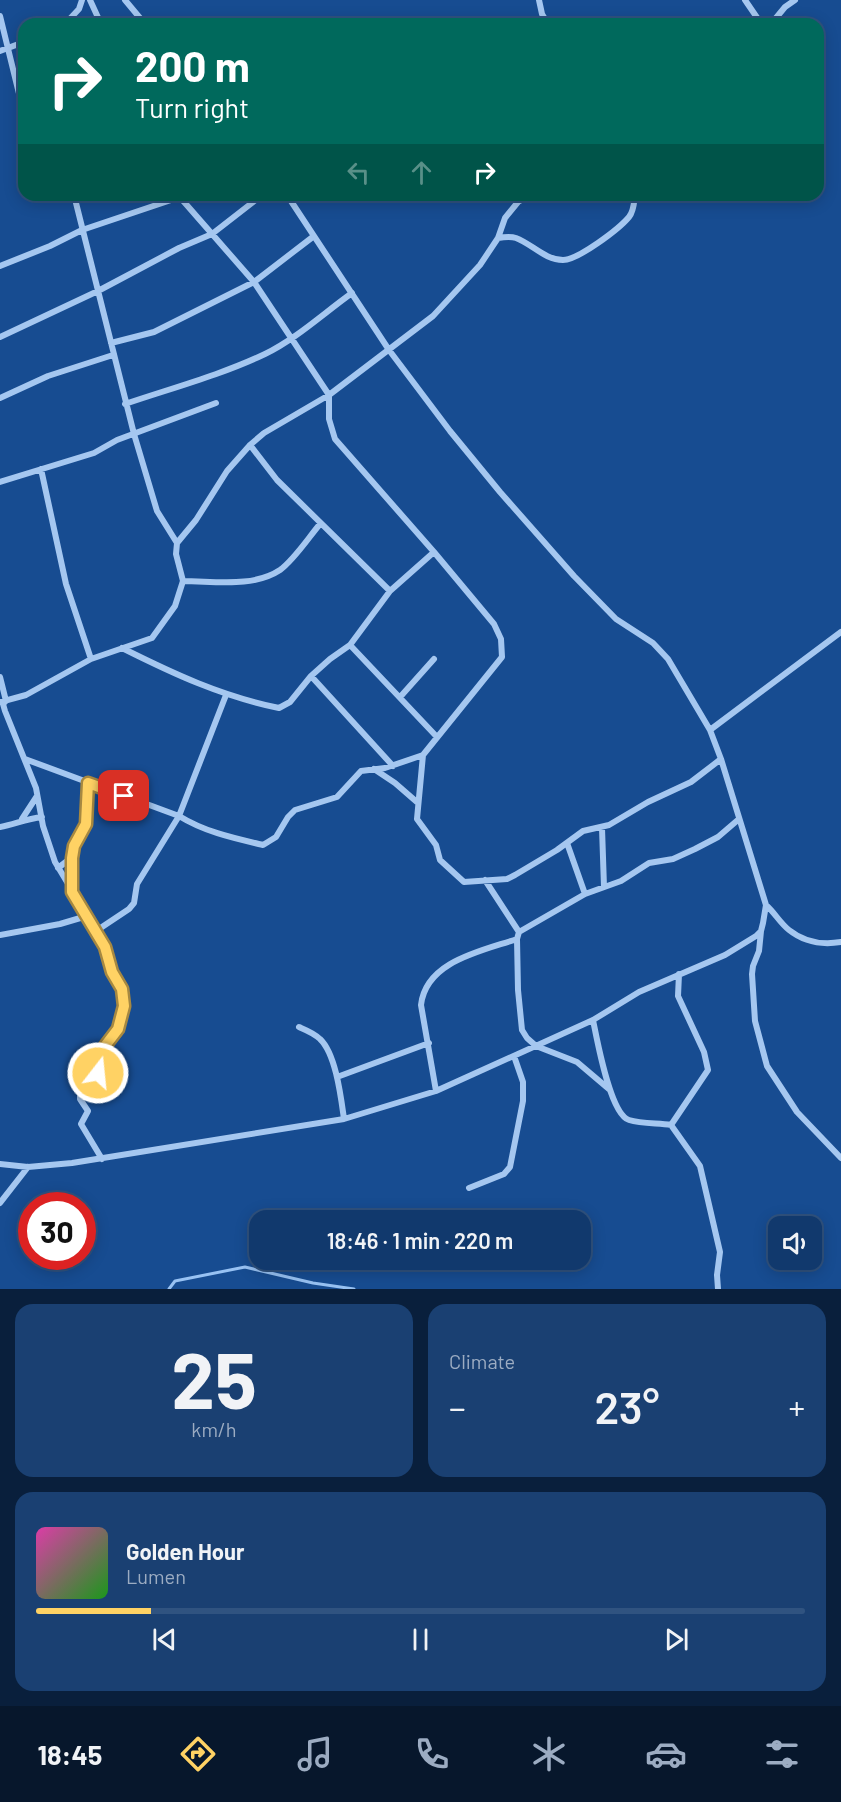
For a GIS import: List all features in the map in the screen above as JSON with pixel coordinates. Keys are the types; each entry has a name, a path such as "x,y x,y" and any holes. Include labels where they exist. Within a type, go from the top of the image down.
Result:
{"street":[{"path":"71,18 79,9 82,0"},
{"path":"90,0 98,18"},
{"path":"125,0 140,18"},
{"path":"539,0 544,18"},
{"path":"745,0 756,18"},
{"path":"775,18 785,6 795,0"},
{"path":"0,16 18,91"},
{"path":"0,51 18,44"},
{"path":"75,201 134,435 157,511 177,543"},
{"path":"0,266 82,230 165,201"},
{"path":"183,201 254,282 329,395 329,419 335,439 494,624 501,639 502,657 423,755 417,819 436,844 440,860 464,882 507,879 587,829 602,828 648,802 691,782 721,759"},
{"path":"0,337 98,291 179,248 212,234 254,201"},
{"path":"291,201 389,350 457,440 574,576 616,619 653,643 668,660 710,730 766,905 759,951 752,974 755,1021 767,1066 797,1112 841,1158"},
{"path":"3,701 26,695 91,659 152,638 175,606 183,581 176,554 177,543 196,520 227,471 250,445 274,427 329,395 433,316 480,265 498,238 505,218 520,201"},
{"path":"498,238 516,238 550,257 563,260 577,256 629,218 634,201"},
{"path":"111,343 154,332 254,282 314,236"},
{"path":"125,404 226,370 266,353 291,338 352,293"},
{"path":"0,398 48,376 113,355"},
{"path":"0,482 94,453 117,440 216,403"},
{"path":"250,445 277,480 390,591"},
{"path":"40,469 66,584 91,659"},
{"path":"183,581 253,581 268,576 282,569 320,524"},
{"path":"122,648 186,680 226,695 279,708 290,702 311,676 350,645 390,591 434,552"},
{"path":"710,730 841,632"},
{"path":"350,645 437,736"},
{"path":"401,696 434,659"},
{"path":"311,676 393,766"},
{"path":"0,677 5,711 26,759 38,796 43,826 58,868 96,931 109,958 112,972 122,989 124,1006 118,1029 105,1046 101,1067 80,1096 88,1111 81,1124 102,1159"},
{"path":"96,931 129,909 134,903 137,884 179,816 226,695"},
{"path":"26,759 179,816 198,828 230,838 263,844 276,837 295,810 337,797 362,771 393,766 423,755"},
{"path":"374,768 417,803"},
{"path":"72,892 72,858 74,846 86,824 88,783"},
{"path":"22,819 38,796"},
{"path":"0,827 22,819 42,817"},
{"path":"436,1091 421,1005 422,992 442,968 518,935 585,894 621,881 649,863 673,859 695,849 718,837 739,819"},
{"path":"602,828 604,887"},
{"path":"567,843 585,894"},
{"path":"58,868 72,858"},
{"path":"485,880 518,935 518,990 522,1030 526,1038 536,1046 577,1062 610,1090"},
{"path":"766,905 789,930 808,941 841,942"},
{"path":"0,935 60,924 87,916"},
{"path":"0,1164 28,1167 102,1159 344,1119 436,1091 593,1020 639,992 725,955 761,931"},
{"path":"671,1125 708,1070 704,1052 678,996 679,974"},
{"path":"593,1020 610,1090 618,1110 627,1120 671,1125 700,1166 720,1252 718,1289"},
{"path":"299,1027 312,1033 324,1043 338,1077 344,1119"},
{"path":"338,1077 429,1043"},
{"path":"469,1188 504,1174 510,1167 522,1101 523,1082 514,1056"},
{"path":"0,1203 28,1167"}],"waterway":[{"path":"169,1289 175,1281 245,1267 313,1283 354,1289"}],"route":[{"path":"98,1073 105,1046 118,1029 124,998 122,989 112,972 105,947 72,892 72,858 74,846 86,824 88,783 124,796"}]}
